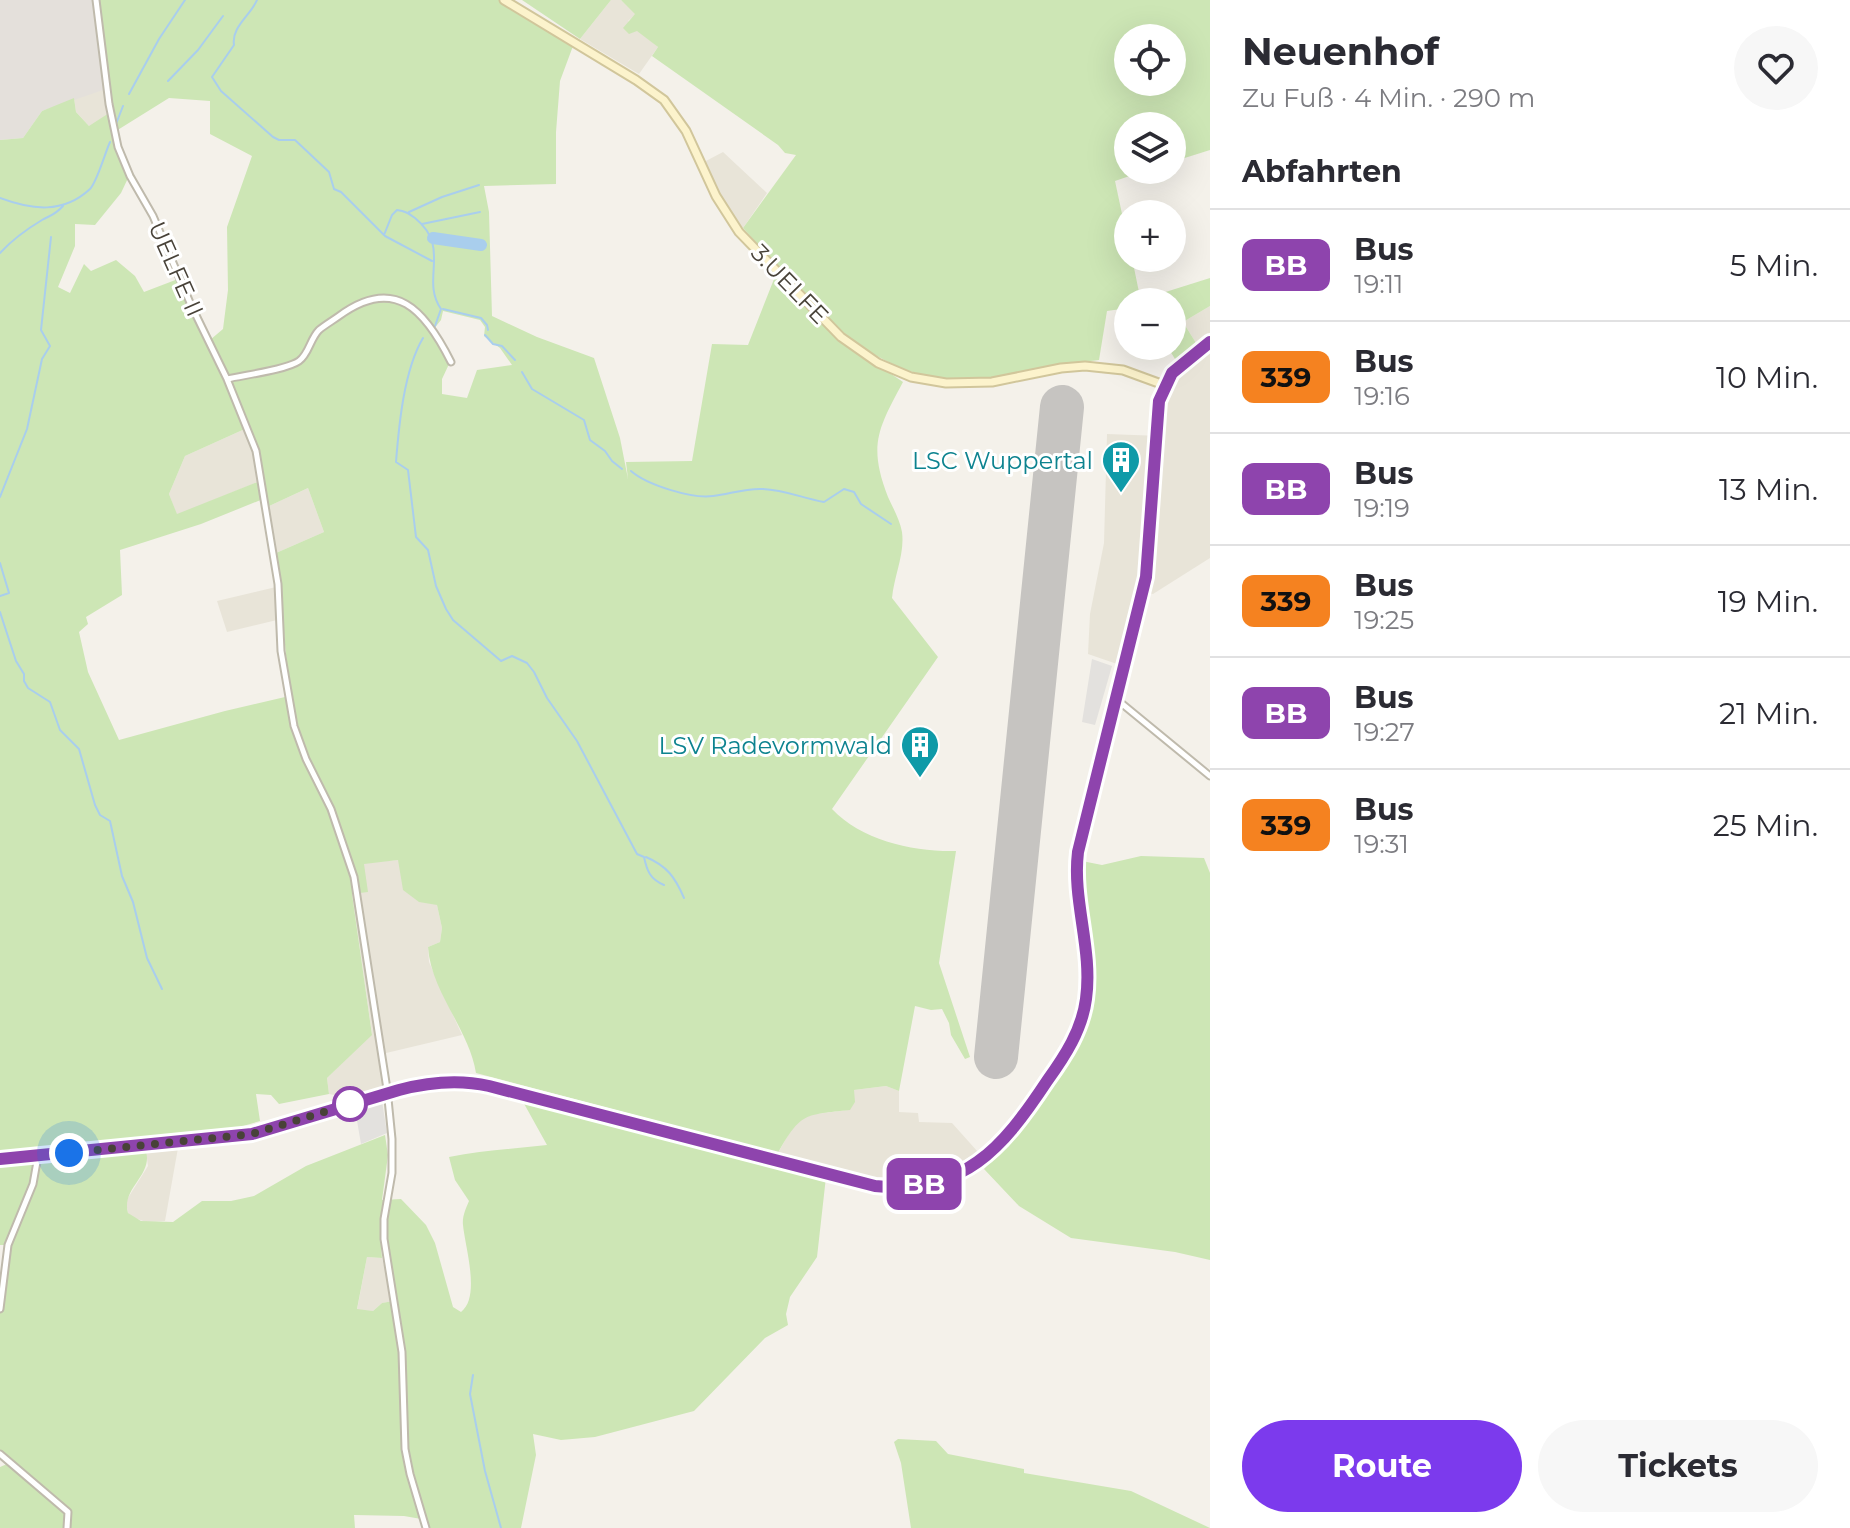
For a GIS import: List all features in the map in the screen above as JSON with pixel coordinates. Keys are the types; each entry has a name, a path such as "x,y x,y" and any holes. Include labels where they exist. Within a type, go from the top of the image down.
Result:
{"main road":[{"path":"0,1159 252,1134 433,1082 477,1083 857,1182 889,1187 908,1187 953,1175 985,1158 1022,1119 1064,1057 1082,1018 1088,980 1077,879 1078,852 1140,604 1148,560 1158,410 1164,385 1177,367 1210,342"}],"street":[{"name":"UELFE II","path":"96,0 112,120 123,161 147,203 251,436 259,465 278,584 281,651 294,726 306,759 324,791 354,877 388,1093 392,1164 384,1219 385,1253 402,1352 407,1462 426,1528"},
{"name":"3.UELFE","path":"504,0 664,100 686,131 716,196 739,232 841,337 878,363 911,377 946,383 992,382 1085,366 1123,370 1164,385"},
{"path":"227,379 300,361 322,328 355,304 382,298 403,301 421,317 451,362"},
{"path":"1115,698 1210,776"},
{"path":"0,1309 8,1245 33,1184 38,1155"},
{"path":"1,1459 63,1508 69,1516 67,1528"}],"shaded area":[{"path":"0,0 95,0 106,89 42,111 23,138 0,140"},
{"path":"611,0 621,0 636,14 628,21 658,47 639,74 580,39"},
{"path":"106,89 109,113 90,127 76,112 74,98"},
{"path":"723,152 767,193 743,228 726,207 704,162"},
{"path":"1210,306 1210,558 1153,594 1140,591 1120,665 1088,654 1090,614 1104,543 1107,434 1161,436 1165,398 1181,370 1176,360 1186,360 1186,351 1196,343 1186,327 1186,320"},
{"path":"247,428 260,481 177,515 169,494 185,456"},
{"path":"308,488 324,532 276,553 267,507"},
{"path":"276,587 277,620 227,632 217,601"},
{"path":"1092,659 1112,666 1095,725 1082,722"},
{"path":"398,860 437,905 442,928 440,942 428,947 429,962 462,1035 382,1054 389,1085 351,1098 329,1094 327,1078 372,1034 352,894 363,863"},
{"path":"886,1086 899,1091 899,1112 918,1113 919,1122 952,1123 978,1152 958,1164 930,1174 889,1179 834,1170 778,1153 792,1128 807,1115 849,1110 854,1090"},
{"path":"382,1101 387,1133 361,1144 355,1109"},
{"path":"178,1148 165,1221 146,1222 132,1217 126,1201 148,1166 146,1151"},
{"path":"367,1257 382,1258 393,1301 382,1303 373,1311 357,1310"}],"green space":[{"path":"97,0 499,0 573,46 560,81 556,184 484,186 489,212 492,316 594,358 620,438 628,479 626,462 692,461 712,344 748,345 776,274 841,340 903,382 882,425 877,450 882,479 902,532 892,598 938,657 832,809 873,837 906,847 956,851 939,963 970,1057 965,1059 951,1035 942,1009 915,1006 899,1091 886,1086 854,1090 855,1102 850,1110 806,1118 793,1130 778,1153 476,1073 466,1041 431,964 428,947 440,942 442,928 437,905 419,902 403,890 398,860 364,864 368,892 352,894 372,1035 327,1078 329,1094 279,1104 271,1095 256,1094 260,1121 233,1129 0,1151 0,140 23,138 42,111 74,98 76,112 89,126 109,113 117,148 129,176 121,193 95,225 75,224 75,246 58,287 70,293 84,264 91,271 116,260 135,276 144,292 178,279 247,428 185,456 169,494 177,514 260,481 263,499 201,524 120,550 122,595 86,617 88,624 79,632 88,672 119,740 285,697 291,726 303,757 308,755 299,729 289,679 276,553 324,532 308,488 267,507 257,450 229,380 277,370 301,361 321,329 362,302 380,299 396,301 410,309 437,340 450,362 442,379 442,394 467,398 477,370 512,365 500,348 484,336 485,327 480,320 443,311 441,320 433,330 407,302 384,296 358,302 334,316 316,331 295,362 228,378 210,340 223,329 228,290 227,227 252,156 210,134 210,101 169,98 116,131"},
{"path":"522,0 611,0 580,39"},
{"path":"621,0 1210,0 1210,150 1186,158 1186,112 1114,112 1114,184 1119,200 1114,200 1114,272 1135,272 1138,288 1114,288 1114,310 1107,311 1099,360 976,380 929,376 896,366 867,350 840,329 814,306 743,228 796,155 785,153 652,56 658,47 637,31 629,34 623,28 635,14"},
{"path":"1210,278 1210,306 1186,320 1186,288 1178,288"},
{"path":"1186,327 1196,343 1186,351"},
{"path":"1141,856 1204,858 1210,873 1210,1260 1175,1252 1071,1238 1019,1206 984,1169 1017,1134 1055,1081 1074,1052 1086,1017 1093,978 1082,861 1102,865"},
{"path":"522,1100 768,1165 826,1177 817,1257 790,1297 786,1314 788,1325 765,1338 694,1411 595,1437 561,1440 533,1434 536,1455 521,1528 428,1528 427,1520 404,1516 354,1515 355,1528 0,1528 0,1467 7,1464 55,1501 68,1517 71,1516 56,1500 6,1457 0,1457 0,1293 4,1294 10,1245 0,1245 0,1164 146,1151 145,1168 129,1196 128,1213 141,1221 173,1222 202,1201 231,1201 254,1196 306,1166 385,1135 388,1155 382,1200 401,1199 426,1225 435,1243 453,1307 461,1312 467,1305 471,1284 463,1222 469,1201 455,1180 449,1157 547,1145","holes":["386,1233 402,1336 399,1337 393,1301 382,1303 373,1311 357,1309 367,1257 382,1258 380,1234"]},
{"path":"898,1439 936,1441 948,1454 1024,1469 1024,1473 1131,1491 1210,1528 911,1528 901,1463 894,1442"}],"waterway":[{"path":"129,94 185,0"},
{"path":"257,0 235,32 234,45 212,77 221,91 273,137 295,140 329,172 334,189 341,192 384,235 397,210 406,212 426,229 434,252 435,298 441,309"},
{"path":"168,81 198,50 223,16"},
{"path":"116,124 123,106"},
{"path":"0,198 35,207 69,203 93,185 110,142"},
{"path":"409,212 479,185"},
{"path":"0,253 36,223 63,206"},
{"path":"422,224 480,212"},
{"path":"385,236 432,261"},
{"path":"0,497 27,429 42,359 50,346 41,330 51,237"},
{"path":"433,238 481,245"},
{"path":"435,326 441,309"},
{"path":"443,309 481,318 488,330"},
{"path":"485,335 493,344 502,346 515,360"},
{"path":"423,338 407,381 396,462 408,470 416,537 428,550 436,586 446,609 453,620 501,661 512,656 527,663 577,741 637,854 644,857 652,877 664,885"},
{"path":"522,372 532,389 584,420 590,440 622,469"},
{"path":"631,471 658,486 704,496 763,489 824,502 844,489 854,492 861,504 891,524"},
{"path":"0,563 9,593 0,596"},
{"path":"0,612 24,681 28,688 50,702 60,730 79,749 95,805 100,815 110,821 122,876 133,902 147,958 162,989"},
{"path":"646,857 670,873 684,898"},
{"path":"473,1375 470,1394 485,1471 501,1528"}],"runway":[{"path":"996,1057 1062,407"}],"bus line":[{"name":"BB","path":"0,1159 252,1134 399,1090 452,1081 477,1083 875,1186 908,1187 933,1182 975,1165 996,1148 1022,1119 1064,1057 1082,1018 1088,980 1077,879 1078,852 1146,577 1159,401 1164,385 1177,367 1210,342"}],"place":[{"name":"LSC Wuppertal","path":"1121,494"},
{"name":"LSV Radevormwald","path":"920,779"}],"route":[{"path":"69,1153 252,1134 350,1104"}]}
